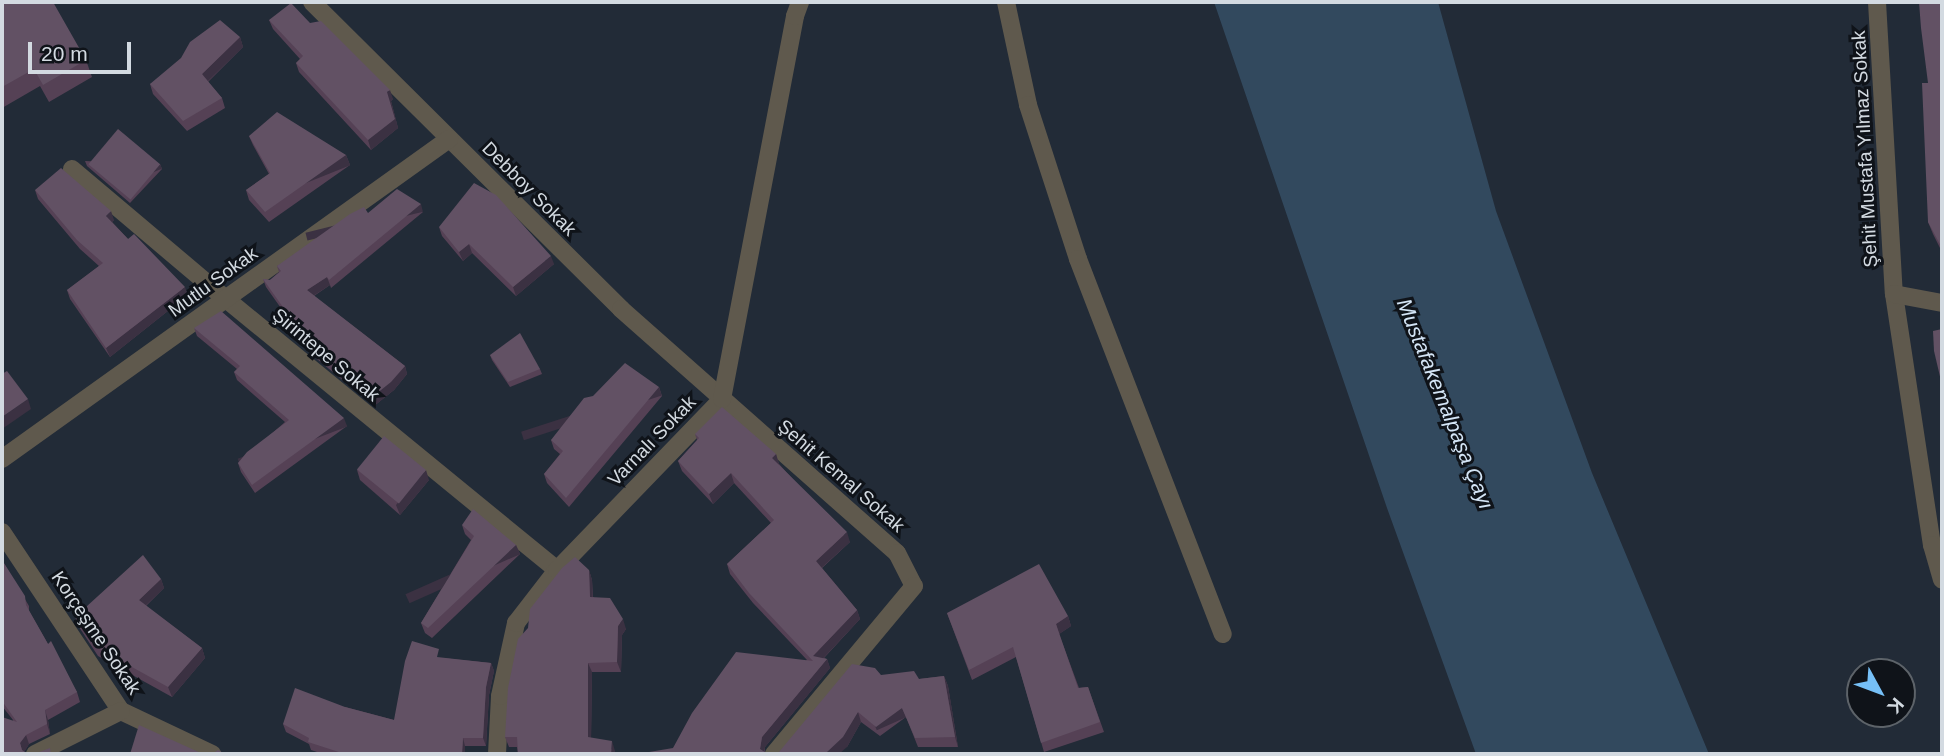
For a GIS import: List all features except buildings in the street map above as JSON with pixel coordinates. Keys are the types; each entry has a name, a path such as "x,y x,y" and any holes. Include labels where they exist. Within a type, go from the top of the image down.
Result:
{"street":[{"name":"Debboy Sokak","path":"312,2 621,309 722,399"},
{"name":"Varnalı Sokak","path":"497,754 500,696 516,624 557,570 722,399 795,16 800,2"},
{"path":"1006,2 1028,106 1078,259 1223,634"},
{"name":"Şehit Mustafa Yılmaz Sokak","path":"1877,2 1894,294 1932,545 1942,580"},
{"name":"Mutlu Sokak","path":"2,459 449,139"},
{"name":"Şirintepe Sokak","path":"72,169 557,570"},
{"path":"1894,294 1942,303"},
{"name":"Şehit Kemal Sokak","path":"722,399 897,553 914,586 774,754"},
{"name":"Korçeşme Sokak","path":"2,532 121,711 212,754"},
{"path":"34,754 121,711"}],"water":[{"name":"Mustafakemalpaşa Çayı","path":"1214,2 1438,2 1496,211 1592,473 1709,754 1476,754 1387,508"}]}
